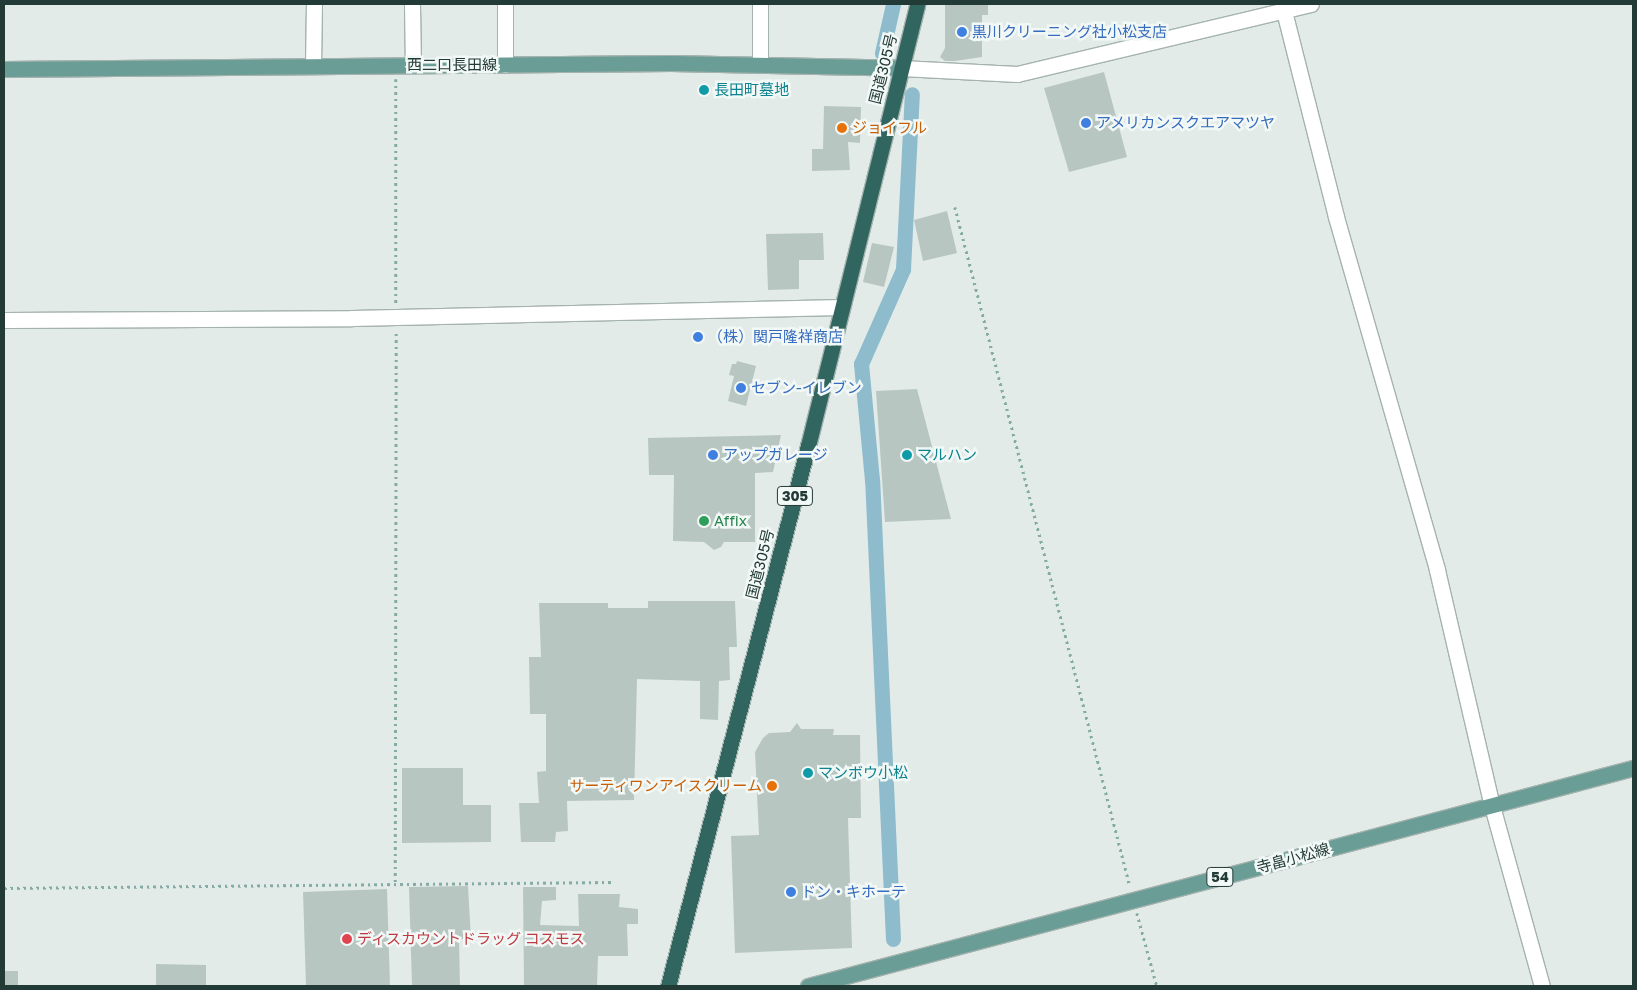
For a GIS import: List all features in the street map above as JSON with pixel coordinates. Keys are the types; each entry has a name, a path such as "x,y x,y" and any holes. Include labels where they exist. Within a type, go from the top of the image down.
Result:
{"highway":[{"name":"国道305号","path":"668,986 917,4"}],"main road":[{"name":"西二口長田線","path":"4,69 760,64 901,68"},
{"name":"寺畠小松線","path":"808,986 1633,768"}],"street":[{"path":"313,66 314,4"},
{"path":"412,4 412,65"},
{"path":"505,4 506,65"},
{"path":"760,4 760,64"},
{"path":"901,68 1017,74 1311,4"},
{"path":"1284,11 1336,216 1437,570 1492,806 1542,986"},
{"path":"4,320 396,317 841,307"}],"path":[{"path":"395,882 396,65"},
{"path":"955,207 1128,881"},
{"path":"4,888 395,882 614,882"},
{"path":"1134,900 1157,986"}],"building":[{"path":"945,4 988,4 988,15 982,15 982,57 945,61 940,57 945,48"},
{"name":"アメリカンスクエアマツヤ","path":"1104,72 1127,157 1069,172 1044,88"},
{"path":"824,106 861,107 860,143 848,142 850,170 812,171 812,149 823,149"},
{"path":"947,211 957,253 923,261 914,220"},
{"path":"823,233 824,260 799,260 799,289 768,290 766,234"},
{"path":"872,243 894,247 884,287 863,282"},
{"name":"セブン-イレブン","path":"737,361 756,366 746,406 728,401 734,376 729,375 732,364 736,364"},
{"name":"マルハン","path":"917,389 951,519 885,522 876,391"},
{"path":"781,435 773,472 755,473 755,542 724,542 721,547 714,550 704,542 673,541 674,475 649,475 648,438"},
{"path":"648,601 735,601 737,647 729,647 730,680 719,681 718,720 700,719 700,681 637,679 634,800 567,801 568,831 556,832 555,842 521,842 519,803 539,803 537,772 546,771 546,714 530,714 529,657 541,657 539,603 608,603 608,608 648,608"},
{"path":"797,723 801,729 834,729 833,735 860,735 861,818 848,818 852,948 735,953 731,836 759,835 755,752 763,738 769,733 790,732"},
{"path":"402,768 463,768 463,805 491,805 491,842 402,843"},
{"path":"468,886 471,939 459,939 460,986 412,986 409,887"},
{"path":"523,887 556,887 556,900 542,901 540,925 579,926 578,894 620,894 619,907 638,909 638,924 627,924 628,956 598,956 597,986 524,986"},
{"name":"ディスカウントドラッグ コスモス","path":"387,889 390,986 306,986 303,892"},
{"path":"156,964 206,965 206,986 156,986"},
{"path":"4,971 18,971 18,986 4,986"}],"waterway":[{"path":"882,53 893,4"},
{"path":"893,939 872,480 861,364 903,269 912,94"}],"place":[{"name":"黒川クリーニング社小松支店","path":"962,32"},
{"name":"長田町墓地","path":"704,90"},
{"name":"アメリカンスクエアマツヤ","path":"1086,123"},
{"name":"ジョイフル","path":"842,128"},
{"name":"（株）関戸隆祥商店","path":"698,337"},
{"name":"セブン-イレブン","path":"741,388"},
{"name":"アップガレージ","path":"713,455"},
{"name":"マルハン","path":"907,455"},
{"name":"Affix","path":"704,521"},
{"name":"マンボウ小松","path":"808,773"},
{"name":"サーティワンアイスクリーム","path":"772,786"},
{"name":"ドン・キホーテ","path":"791,892"},
{"name":"ディスカウントドラッグ コスモス","path":"347,939"}]}
